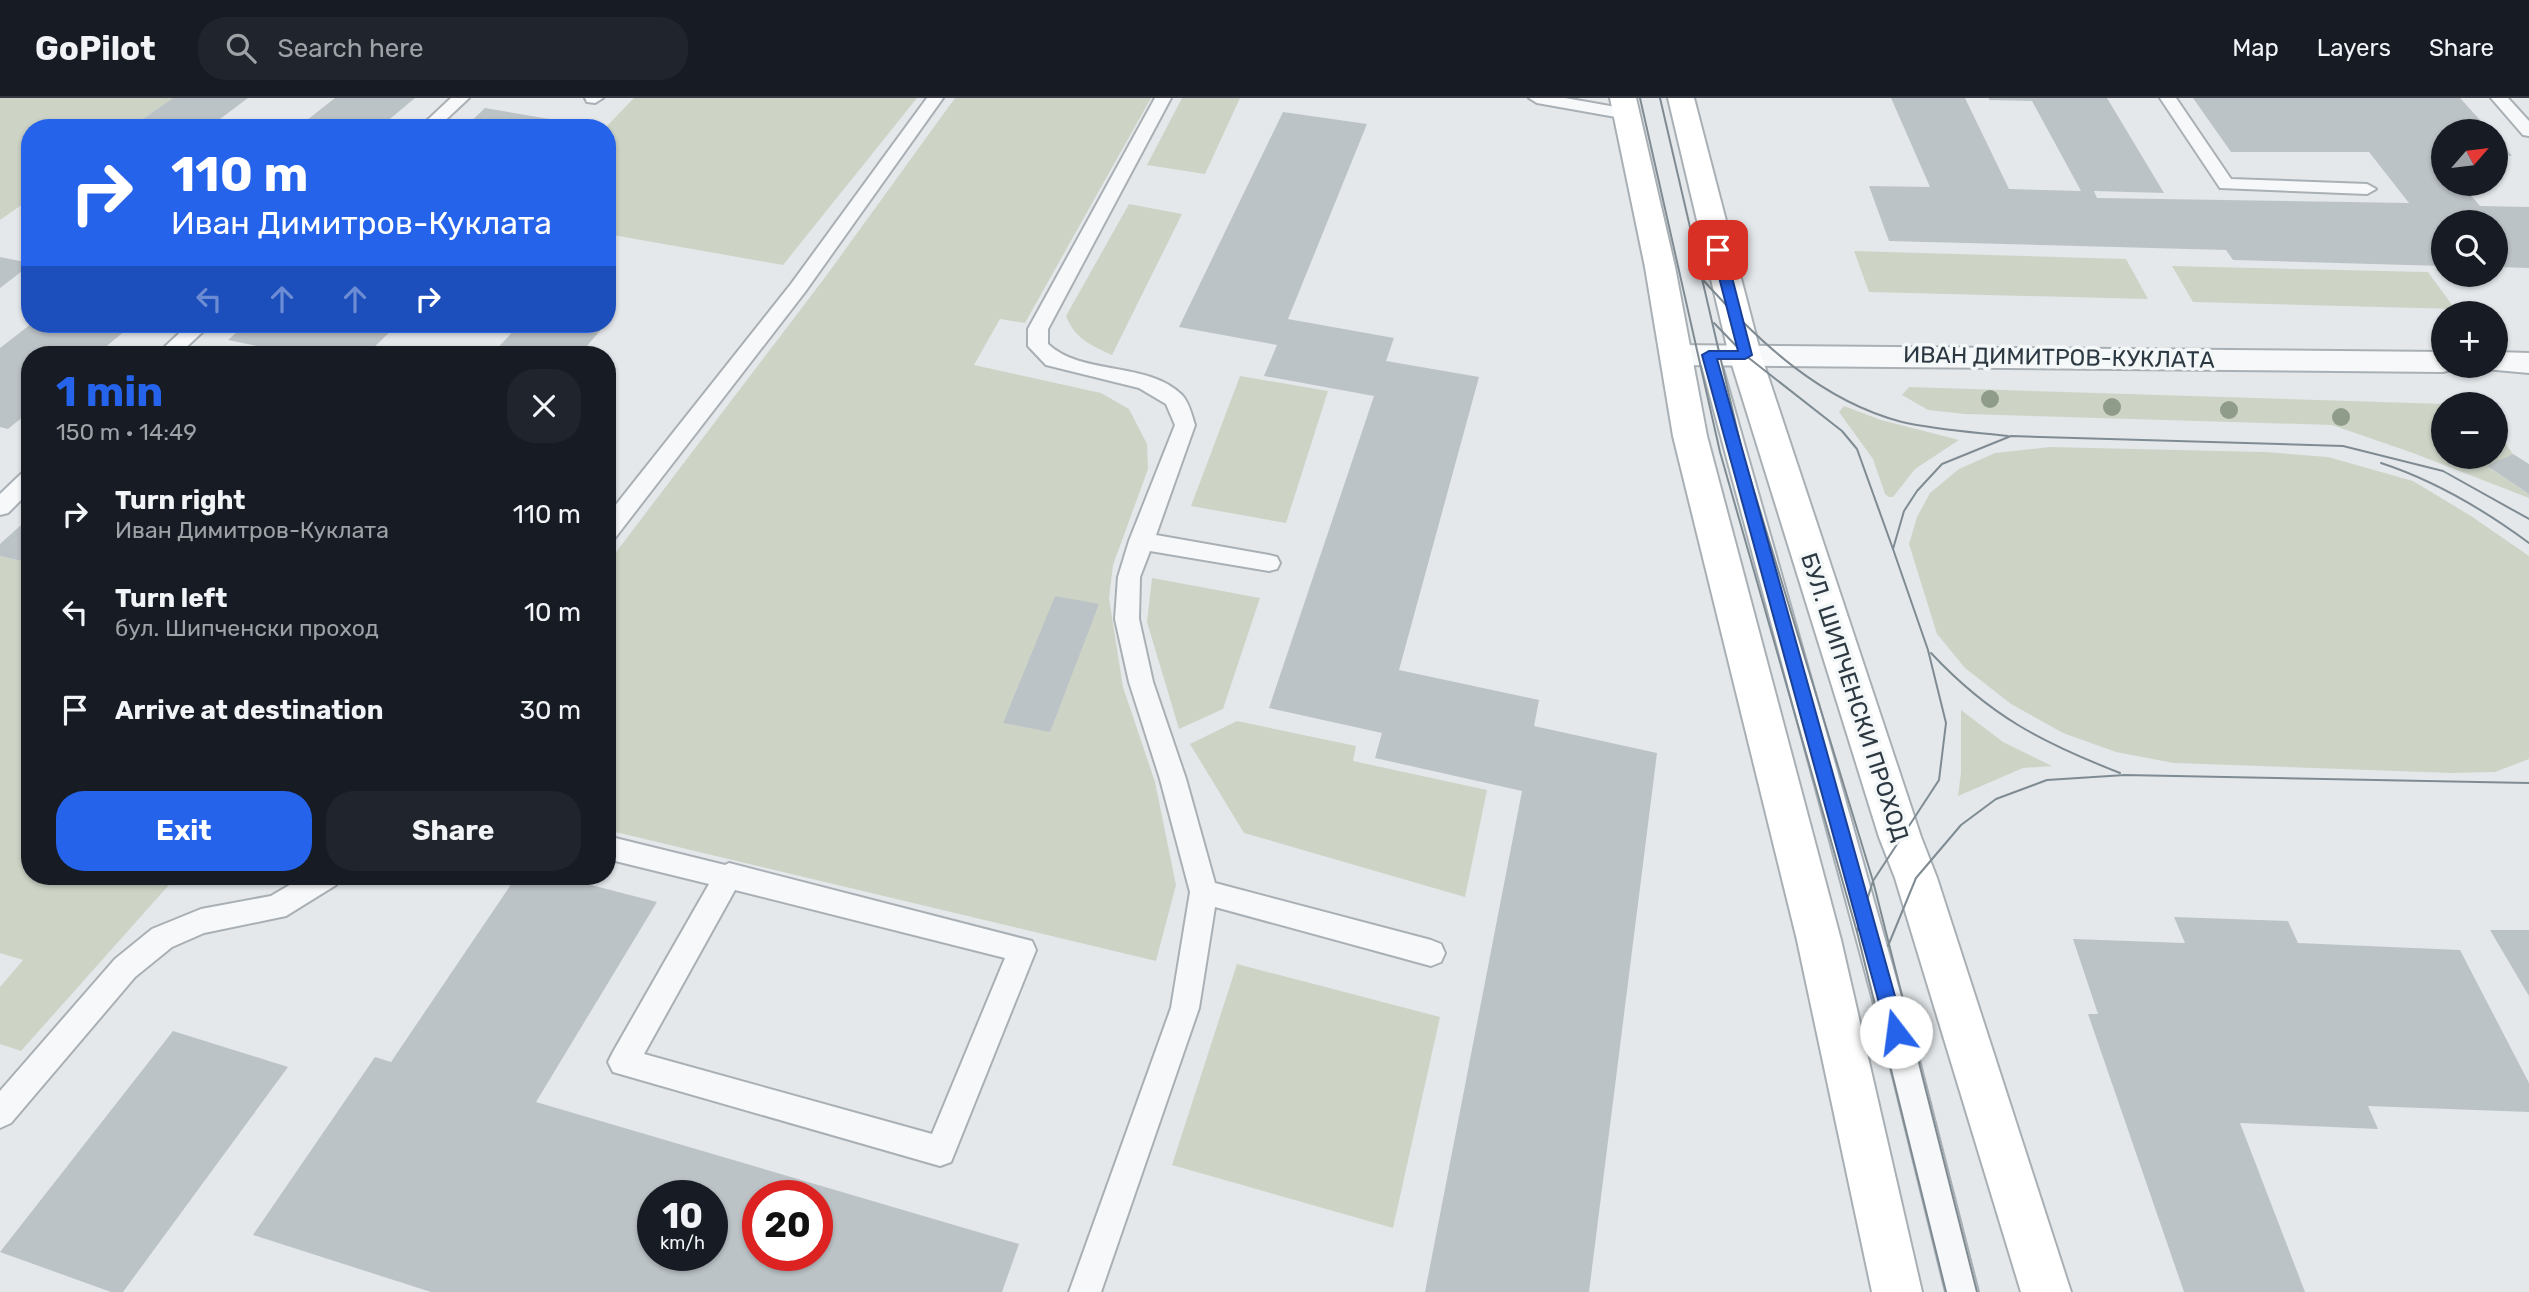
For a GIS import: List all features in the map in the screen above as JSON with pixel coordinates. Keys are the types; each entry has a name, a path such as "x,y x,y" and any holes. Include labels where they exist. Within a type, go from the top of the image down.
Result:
{"main road":[{"name":"БУЛ. ШИПЧЕНСКИ ПРОХОД","path":"1681,98 1745,355 1895,824 1916,878 2046,1292"},
{"path":"1625,106 1660,267 1692,355 1690,436 1819,940 1897,1292"}],"street":[{"name":"ИВАН ДИМИТРОВ-КУКЛАТА","path":"1692,355 2431,362"},
{"path":"2508,362 2529,363"}],"lane":[{"path":"437,119 461,98"},
{"path":"616,521 798,288 935,98"},
{"path":"1084,1292 1185,1008 1204,892 1173,779 1141,682 1127,618 1129,577 1140,541 1185,425 1175,400 1146,383 1054,360 1038,346 1038,329 1098,212 1163,98"},
{"path":"1536,98 1625,106"},
{"path":"2168,98 2226,184 2367,189"},
{"path":"2499,98 2529,131"},
{"path":"176,346 191,333"},
{"path":"1692,355 1903,1056 1962,1292"},
{"path":"0,507 21,487"},
{"path":"1140,541 1269,563"},
{"path":"616,848 729,875 1022,950 940,1151 623,1062 729,875"},
{"path":"0,1113 125,968 162,938 201,921 276,907 313,885"},
{"path":"1204,892 1431,953"}],"shaded area":[{"path":"0,98 173,98 143,119 21,119 21,205 0,220"},
{"path":"634,98 917,98 783,265 616,236 616,119 614,119"},
{"path":"955,98 1151,98 1025,323 1000,319 974,365 1101,393 1129,409 1147,444 1148,469 1113,565 1109,598 1123,687 1155,782 1176,885 1156,961 616,832 616,552 826,276"},
{"path":"1182,98 1240,98 1205,174 1147,165"},
{"path":"1129,204 1182,214 1112,355 1079,336 1066,316"},
{"path":"1854,251 2126,259 2148,299 1869,292"},
{"path":"2172,266 2428,272 2431,276 2431,287 2439,287 2449,301 2431,301 2431,308 2193,302"},
{"path":"1240,376 1328,391 1286,523 1191,506"},
{"path":"1909,387 2431,404 2431,460 2332,425 1965,414 1928,410 1902,395"},
{"path":"1844,406 1881,420 1959,440 1915,469 1893,497 1889,497 1885,494 1873,459 1839,412"},
{"path":"2050,447 2265,452 2328,457 2413,481 2471,516 2529,556 2529,759 2495,772 2451,773 2174,763 2116,752 2063,733 2011,704 1965,668 1937,634 1909,544 1917,517 1930,493 1959,469 1995,453"},
{"path":"2454,469 2491,469 2529,494 2529,498"},
{"path":"0,556 21,561 21,885 169,885 21,1051 0,1044 0,987 23,960 0,953"},
{"path":"1152,578 1260,598 1223,709 1179,729 1147,622"},
{"path":"1961,710 2003,742 2052,766 2023,768 1958,796 1961,773"},
{"path":"1237,721 1356,746 1353,761 1487,790 1465,897 1244,833 1190,744"},
{"path":"1237,964 1440,1017 1393,1228 1172,1165"}],"building":[{"path":"173,98 248,98 220,119 143,119"},
{"path":"335,98 415,98 390,119 308,119"},
{"path":"1891,98 1965,98 2009,189 2081,191 2032,101 1989,98 2107,98 2164,193 2094,191 2097,198 2409,203 2369,152 2231,152 2193,98 2460,98 2479,119 2431,119 2431,196 2471,196 2480,206 2529,207 2529,268 2508,267 2508,210 2431,210 2431,266 2233,260 2226,250 1889,241 1869,186 1930,187"},
{"path":"485,108 550,119 473,119"},
{"path":"1283,112 1367,124 1288,319 1394,338 1386,361 1479,377 1399,670 1539,700 1534,726 1657,753 1589,1292 1425,1292 1522,791 1375,758 1382,733 1269,708 1374,396 1264,376 1277,345 1179,327"},
{"path":"0,257 21,261 21,272 0,288"},
{"path":"21,332 122,333 107,346 21,346 21,418 8,429 0,427 0,348"},
{"path":"236,333 389,333 375,346 257,346 228,340"},
{"path":"512,333 598,333 587,346 499,346"},
{"path":"2513,454 2529,464 2529,494 2492,469 2508,469 2508,456"},
{"path":"21,525 21,561 0,556 0,544"},
{"path":"1055,596 1099,604 1050,732 1003,723"},
{"path":"511,885 591,885 657,902 536,1102 801,1180 742,1180 742,1271 833,1271 833,1189 1019,1244 1002,1292 431,1292 253,1235 375,1057 391,1062"},
{"path":"2174,917 2288,921 2298,943 2460,950 2529,1083 2529,1112 2368,1106 2378,1129 2240,1123 2305,1292 2184,1292 2088,1014 2098,1014 2073,939 2185,943"},
{"path":"2490,930 2529,930 2529,996"},
{"path":"173,1031 288,1067 123,1292 111,1292 0,1252"}],"tram line":[{"path":"1640,98 1720,452 1857,932"},
{"path":"1660,98 1743,455 1873,881"},
{"path":"1704,281 1769,346 1793,366 1844,400 1902,422 2008,436"},
{"path":"1714,323 1745,355 1842,431 1857,449 1893,549"},
{"path":"1893,549 1904,511 1917,491 1942,464 2011,436 2343,446 2443,471 2529,519"},
{"path":"2381,463 2421,478 2458,497 2529,543"},
{"path":"1873,881 1939,780 1946,723 1928,650 1893,549"},
{"path":"1931,653 1974,694 2018,725 2065,750 2120,773"},
{"path":"1889,944 1916,878 1961,825 1996,799 2047,780 2125,775 2529,783"},
{"path":"1857,932 1873,881"},
{"path":"1873,881 1889,944"},
{"path":"1857,932 1946,1292"},
{"path":"1889,944 1977,1292"}],"route":[{"path":"1718,250 1745,355 1709,355 1896,1032"}]}
